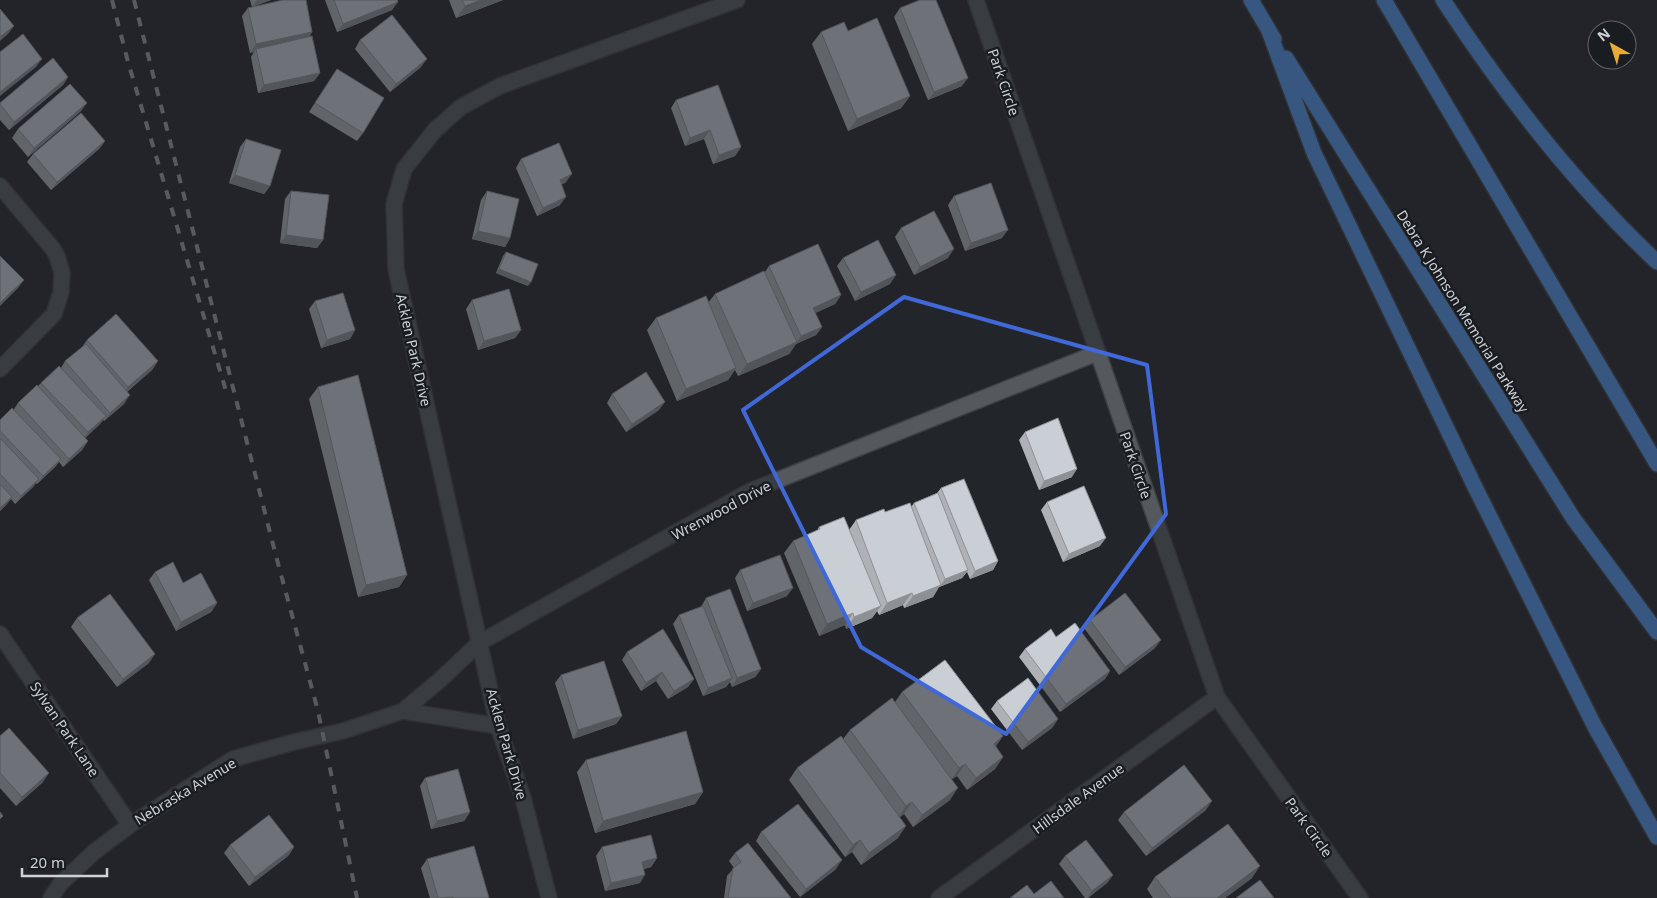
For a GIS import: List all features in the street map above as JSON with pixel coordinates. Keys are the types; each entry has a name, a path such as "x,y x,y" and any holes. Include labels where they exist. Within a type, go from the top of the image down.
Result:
{"highway":[{"name":"Debra K Johnson Memorial Parkway","path":"1252,0 1269,31 1573,518 1657,632"},
{"path":"1384,0 1657,464"},
{"path":"1443,0 1490,71 1545,142 1609,215 1657,262"},
{"path":"1269,31 1314,153 1475,487 1582,700 1657,837"}],"street":[{"name":"Acklen Park Drive","path":"549,898 523,798 498,726 396,269 394,204 404,170 435,130 461,107 500,86 737,0"},
{"name":"Park Circle","path":"976,0 1216,697 1360,898"},
{"path":"0,186 54,249 62,273 62,292 54,314 0,369"},
{"name":"Wrenwood Drive","path":"403,711 441,680 480,643 750,491 1097,353"},
{"name":"Sylvan Park Lane","path":"0,634 130,824"},
{"name":"Hillsdale Avenue","path":"939,898 1216,697"},
{"path":"403,711 498,726"},
{"name":"Nebraska Avenue","path":"51,898 60,884 94,852 130,824 233,759 343,731 403,711"}],"highlighted area":[{"path":"904,297 1147,365 1166,514 1006,734 861,647 743,410"}],"building":[{"path":"283,0 306,0 312,32 256,44 248,8"},
{"path":"334,0 397,0 398,2 343,24"},
{"path":"462,0 481,0 465,6"},
{"path":"920,0 936,0 968,78 934,92 900,8"},
{"path":"0,9 14,26 0,37"},
{"path":"392,15 427,59 396,84 360,40"},
{"path":"877,18 910,96 857,119 821,32 844,22 848,31"},
{"path":"23,34 42,59 0,92 0,52"},
{"path":"312,36 320,73 264,85 256,49"},
{"path":"53,58 68,77 14,122 0,103"},
{"path":"337,69 384,98 363,133 315,103"},
{"path":"70,84 87,103 34,148 18,129"},
{"path":"718,85 741,147 719,155 710,130 690,138 676,100"},
{"path":"81,113 105,141 57,182 33,154"},
{"path":"246,139 281,150 270,186 235,175"},
{"path":"559,143 572,174 560,180 566,197 543,208 521,159"},
{"path":"991,183 1008,230 971,243 954,196"},
{"path":"291,191 329,195 323,240 286,235"},
{"path":"487,191 519,199 510,238 478,231"},
{"path":"934,211 954,249 920,267 901,228"},
{"path":"878,240 896,275 861,292 843,258"},
{"path":"818,244 841,295 813,308 822,327 801,336 769,266"},
{"path":"506,252 538,264 531,282 499,269"},
{"path":"0,256 24,280 0,303"},
{"path":"764,271 797,342 747,364 715,294"},
{"path":"509,289 521,330 484,341 472,300"},
{"path":"343,293 355,330 327,340 315,301"},
{"path":"706,296 736,368 686,389 656,318"},
{"path":"116,314 158,361 128,387 87,340"},
{"path":"86,344 130,395 110,413 65,361"},
{"path":"59,366 106,416 88,432 41,383"},
{"path":"646,372 665,402 632,424 612,394"},
{"path":"358,375 407,575 366,585 318,387"},
{"path":"37,385 88,441 69,459 18,403"},
{"path":"12,408 61,459 43,476 0,431 0,420"},
{"path":"1058,418 1077,469 1044,481 1025,432"},
{"path":"0,438 39,479 21,496 0,474"},
{"path":"964,479 998,561 975,571 941,488"},
{"path":"0,484 12,497 0,508"},
{"path":"1084,486 1106,538 1069,554 1047,502"},
{"path":"938,493 968,570 945,579 914,503"},
{"path":"910,503 941,585 913,596 912,593 887,603 856,520 884,509 885,512"},
{"path":"844,517 881,606 854,617 853,613 827,624 793,541 820,529 819,527"},
{"path":"780,555 793,588 753,603 740,570"},
{"path":"173,562 183,583 201,573 217,603 181,622 155,572"},
{"path":"730,589 761,669 737,678 706,598"},
{"path":"1125,593 1161,640 1125,667 1090,620"},
{"path":"110,594 155,654 123,679 77,618"},
{"path":"703,606 732,678 708,688 679,615"},
{"path":"1075,623 1110,671 1066,704 1025,649 1051,629 1056,637"},
{"path":"663,629 694,679 674,691 662,672 646,683 627,652"},
{"path":"945,660 1003,736 994,744 1003,757 976,778 965,764 959,768 902,692"},
{"path":"604,661 622,716 578,730 561,675"},
{"path":"1028,678 1058,719 1028,742 997,701"},
{"path":"892,698 958,788 922,815 912,802 906,806 850,730"},
{"path":"9,728 49,773 22,797 0,773 0,736"},
{"path":"686,731 703,792 603,821 586,760"},
{"path":"841,736 906,826 869,853 860,840 853,845 797,768"},
{"path":"1184,765 1212,801 1152,848 1124,812"},
{"path":"458,769 470,812 437,821 425,778"},
{"path":"798,804 842,860 806,889 761,832"},
{"path":"269,815 294,847 255,877 230,845"},
{"path":"1228,824 1260,866 1217,898 1171,898 1155,877"},
{"path":"651,835 657,858 642,862 645,875 611,883 602,847"},
{"path":"1086,840 1113,875 1092,891 1065,856"},
{"path":"748,843 791,898 728,898 733,868 741,862 735,853"},
{"path":"474,846 489,898 438,898 427,859"},
{"path":"1260,880 1274,898 1236,898"},
{"path":"1051,881 1064,898 1010,898 1027,885 1034,894"}],"railway":[{"path":"112,0 128,62 226,391"},
{"path":"134,0 276,556 318,711 357,898"}]}
